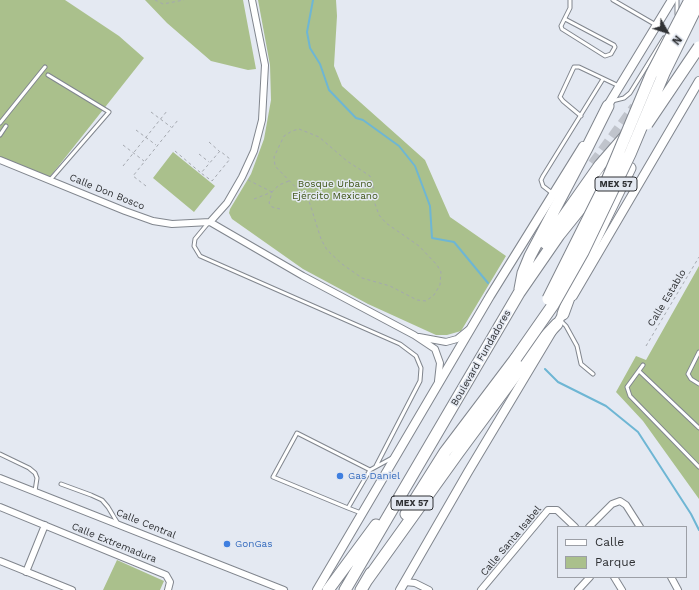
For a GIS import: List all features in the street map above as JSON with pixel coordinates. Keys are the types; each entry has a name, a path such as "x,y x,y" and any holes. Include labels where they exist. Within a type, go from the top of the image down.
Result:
{"highway":[{"path":"524,363 605,185 651,75 690,0"},
{"name":"Boulevard Fundadores","path":"361,590 416,497 445,452 524,363 553,305 583,252 630,154 667,66 699,2"},
{"path":"527,272 562,216 595,171 640,118 699,39"},
{"name":"Boulevard Fundadores","path":"346,590 519,293 564,229 652,117 699,47"},
{"path":"519,293 523,273 530,256 609,103"},
{"path":"519,293 531,260 552,223 593,164"},
{"path":"524,363 543,343 560,319 575,281 630,168"},
{"path":"328,590 404,490"}],"main road":[{"path":"317,590 361,513 398,456 490,296 672,0"},
{"path":"560,319 699,81"},
{"path":"400,590 468,472 524,363"}],"street":[{"path":"252,0 265,65 262,120 254,151 242,177 227,204 210,222 303,276 414,336 435,349 439,356 438,386"},
{"name":"Calle Don Bosco","path":"0,160 153,221 172,224 210,222"},
{"path":"414,336 446,342 463,335 476,321"},
{"name":"Calle Central","path":"0,478 284,590"},
{"path":"590,526 612,504 620,501 623,502 639,526"},
{"name":"Calle Extremadura","path":"0,507 166,575 169,579 169,587"},
{"name":"Calle Santa Isabel","path":"482,590 548,510 557,510 574,526"},
{"path":"26,572 44,525"},
{"path":"0,561 72,590"},
{"path":"578,590 589,578"},
{"path":"615,578 622,590"},
{"path":"671,578 678,590"},
{"path":"405,582 415,583 429,590"}],"lane":[{"path":"565,19 614,45 615,47 611,54 605,56 563,30 561,26 570,8 570,0"},
{"path":"613,0 657,25"},
{"path":"668,31 678,14 676,0"},
{"path":"609,103 624,98 630,93 665,37"},
{"path":"581,116 560,97 572,69 576,66 579,67 619,86"},
{"path":"0,123 45,67"},
{"path":"48,75 108,112 50,180"},
{"path":"553,194 543,186 541,180 603,79"},
{"path":"0,135 6,126"},
{"path":"210,222 195,239 194,246 200,256 400,344 416,356 422,368 420,381 376,466"},
{"path":"560,319 566,326 577,346 581,364 593,374"},
{"path":"699,352 688,374 691,379 699,384"},
{"path":"643,366 627,387 630,396 699,467"},
{"path":"639,371 699,428"},
{"path":"361,513 273,476 297,433 370,470"},
{"path":"0,454 29,468 35,473 37,478 35,491"},
{"path":"348,508 370,470 398,456"},
{"path":"61,484 91,494 102,500 108,507 117,524"}],"path":[{"path":"155,0 163,4 184,0"},
{"path":"123,166 167,111"},
{"path":"151,112 171,128"},
{"path":"146,186 133,176 178,120"},
{"path":"299,129 319,137 347,161 370,176 373,184 375,204 379,215 386,223 399,230 419,246 437,264 441,272 440,285 434,295 426,301 417,300 390,286 362,278 342,264 327,250 321,239 309,200 290,181 280,173 275,166 274,156 284,136 299,129"},
{"path":"136,130 157,146"},
{"path":"174,151 212,181 230,159 209,142"},
{"path":"123,145 145,161"},
{"path":"201,173 220,151"},
{"path":"199,154 210,163"},
{"path":"242,177 272,192"},
{"path":"280,209 272,207 269,204 272,192 279,184 290,181"},
{"path":"254,199 272,192"},
{"name":"Calle Establo","path":"646,346 699,257"}],"green space":[{"path":"0,0 65,0 119,36 144,58 49,178 0,159"},
{"path":"145,0 243,0 256,69 248,70 211,61 167,23"},
{"name":"Bosque Urbano Ejército Mexicano","path":"258,0 336,0 337,16 334,66 342,86 425,160 450,217 506,256 461,331 447,335 436,335 368,304 303,269 232,219 229,213 230,209 251,174 264,139 271,100 270,65"},
{"path":"173,152 215,186 194,212 153,178"},
{"path":"699,266 699,499 643,421 616,392 636,356 646,360"},
{"path":"117,560 164,581 160,590 103,590"}],"waterway":[{"path":"313,0 307,32 310,48 320,64 329,90 356,118 363,120 399,146 415,166 430,206 432,238 454,242 488,283"},
{"path":"545,369 558,382 606,406 638,432 691,514 699,530"}],"tunnel":[{"path":"593,164 635,107"}],"place":[{"name":"Gas Daniel","path":"340,476"},
{"name":"GonGas","path":"227,544"}]}
